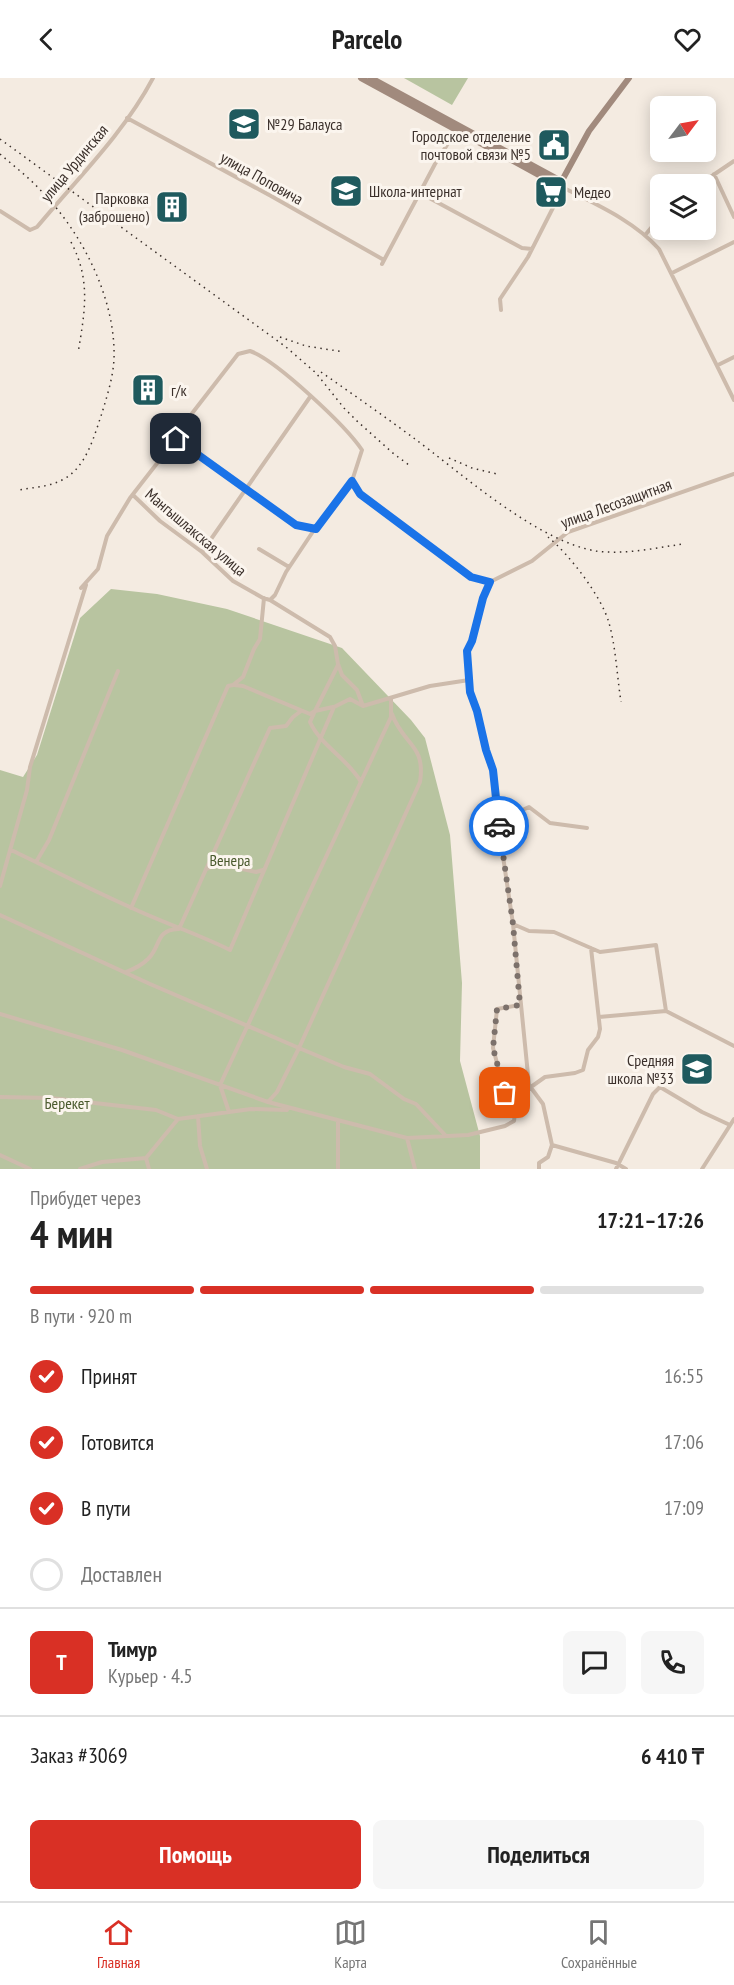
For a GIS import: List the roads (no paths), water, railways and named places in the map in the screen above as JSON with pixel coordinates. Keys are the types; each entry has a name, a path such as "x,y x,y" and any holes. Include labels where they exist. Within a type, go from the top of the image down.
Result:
{"main road":[{"path":"361,78 458,128"},
{"path":"371,78 561,185 590,131 629,78"}],"street":[{"name":"улица Урдинская","path":"0,211 30,230 37,226 143,98 153,78"},
{"name":"улица Поповича","path":"127,118 271,195 383,262 420,193"},
{"path":"458,128 420,193 522,248 532,249"},
{"path":"714,174 734,162"},
{"path":"716,178 734,218"},
{"path":"501,310 500,299 532,249 561,185 646,234 659,249 734,400"},
{"path":"646,234 650,229"},
{"path":"672,273 734,242"},
{"path":"81,588 98,569 107,536 133,495 238,354 250,351 256,353 353,436 362,450 352,481 290,567 275,595 267,599 260,639 243,677 228,686 131,908"},
{"path":"718,365 734,357"},
{"path":"202,552 310,397"},
{"path":"176,439 296,525 316,529"},
{"name":"улица Лесозащитная","path":"490,582 532,561 568,532 734,474"},
{"path":"352,481 360,494 471,577 490,582 467,651 470,692 493,770 531,1088 543,1104 552,1145 548,1157 538,1163 539,1169"},
{"name":"Мангышлакская улица","path":"133,495 160,521 202,552 233,581 330,637 335,646 342,675 357,690 363,706"},
{"path":"259,549 290,567"},
{"path":"0,886 27,790 30,767 86,582"},
{"path":"338,664 310,722 313,730 355,771 361,782"},
{"path":"36,862 49,840 118,671"},
{"path":"233,685 243,686 310,714 334,707 350,699 363,706 429,686 469,680"},
{"path":"229,1112 220,1085 391,717 391,699"},
{"path":"11,850 131,908 230,950 334,707"},
{"path":"268,1102 277,1092 299,1048 420,782 421,763 418,753 397,727 391,710"},
{"path":"178,929 270,728 286,726 300,711"},
{"path":"498,821 529,807 550,823 587,828"},
{"path":"205,870 220,864 256,872 263,870"},
{"path":"0,915 299,1048 344,1067 370,1074 404,1099 416,1104 446,1137"},
{"path":"513,924 529,931 554,932 600,952 656,945 666,1011"},
{"path":"126,972 138,968 150,958 168,929 178,929"},
{"path":"520,1005 497,1009 493,1039 493,1048 505,1093 514,1099 545,1077 583,1070 588,1050 600,1034 591,948"},
{"path":"599,1017 666,1011 734,1046"},
{"path":"0,1014 122,1050 294,1110 407,1137 446,1137 492,1131 511,1123 516,1117 517,1098"},
{"path":"618,1167 653,1094 660,1087 702,1112 730,1125"},
{"path":"0,1097 51,1098 156,1110 178,1119 251,1109 294,1110"},
{"path":"198,1116 200,1146 207,1169"},
{"path":"80,1169 102,1162 146,1158 178,1119"},
{"path":"702,1169 734,1119"},
{"path":"338,1120 338,1169"},
{"path":"407,1137 415,1169"},
{"path":"552,1145 626,1169"},
{"path":"0,1155 30,1169"},
{"path":"146,1158 149,1169"}],"railway":[{"path":"0,139 286,347 316,373 358,422 409,465"},
{"path":"0,154 39,189 72,229 95,270 110,315 113,337 114,359 110,387 89,450 79,466 59,482 19,490"},
{"path":"71,242 82,269 85,296 78,353"},
{"path":"280,337 306,346 344,352"},
{"path":"321,372 411,436 475,486 524,520 549,534 573,545 607,552 683,544"},
{"path":"449,458 472,468 497,474"},
{"path":"548,537 584,577 605,613 613,642 621,702"}],"place":[{"name":"№29 Балауса","path":"244,124"},
{"name":"Городское отделение почтовой связи №5","path":"554,145"},
{"name":"Школа-интернат","path":"346,191"},
{"name":"Медео","path":"551,192"},
{"name":"Парковка (заброшено)","path":"172,207"},
{"name":"г/к","path":"148,390"},
{"name":"Средняя школа №33","path":"697,1069"}],"park label":[{"name":"Венера","path":"230,860"},
{"name":"Берекет","path":"67,1103"}]}
